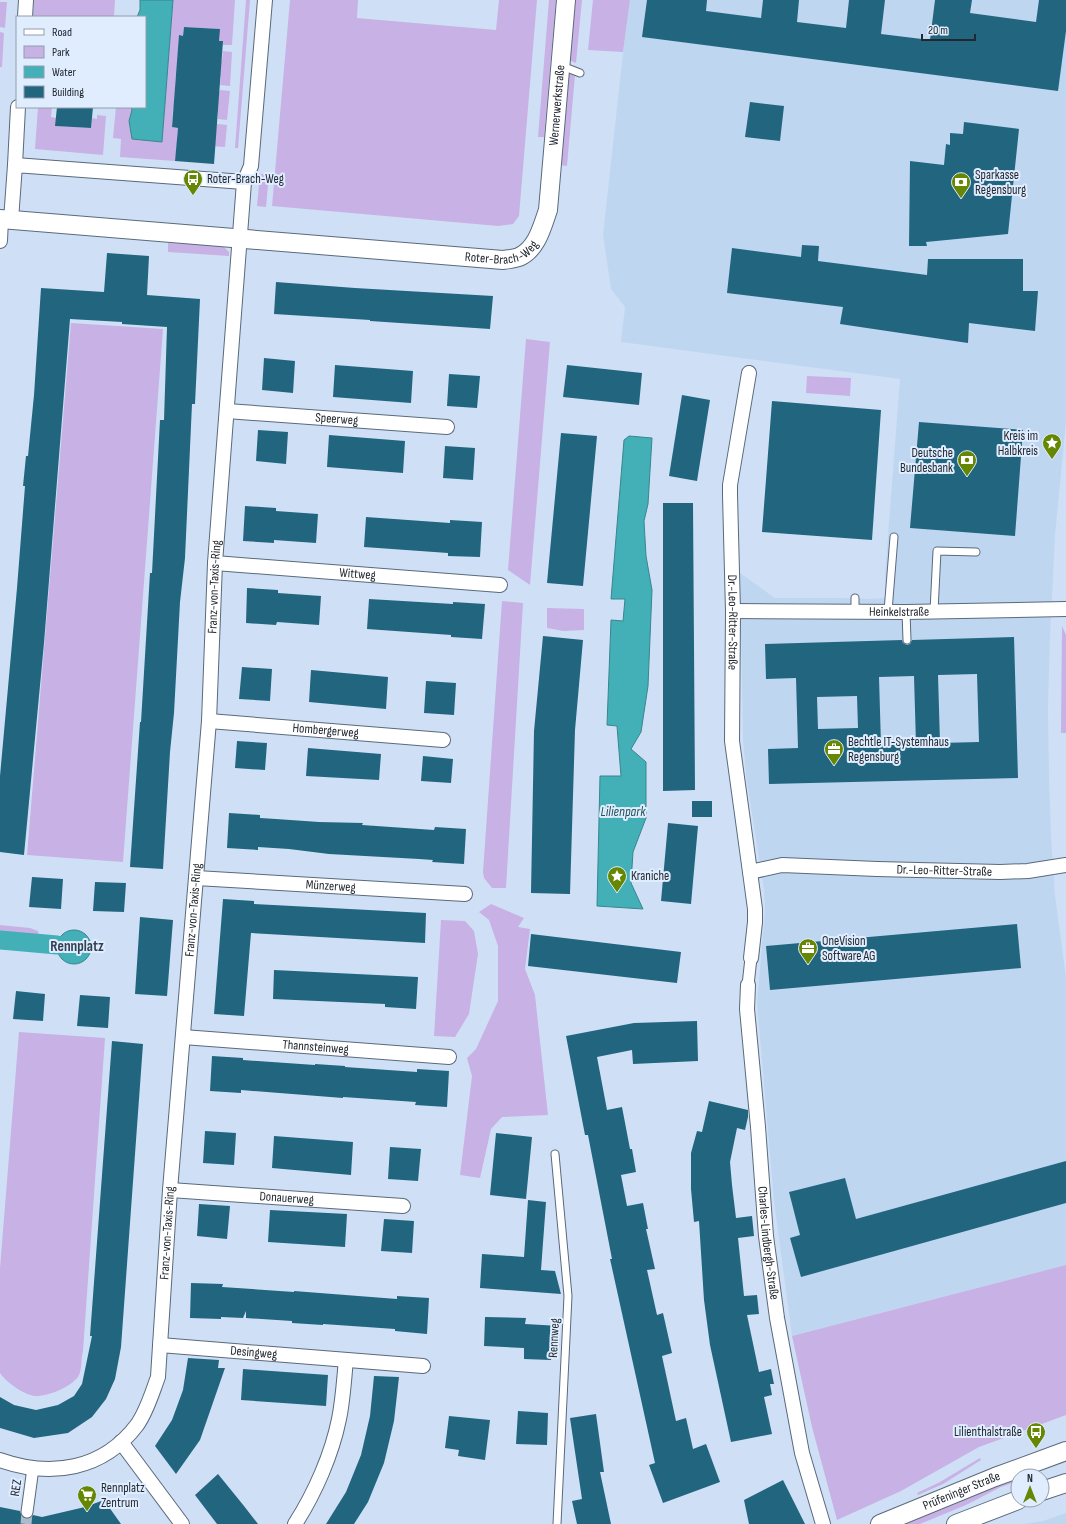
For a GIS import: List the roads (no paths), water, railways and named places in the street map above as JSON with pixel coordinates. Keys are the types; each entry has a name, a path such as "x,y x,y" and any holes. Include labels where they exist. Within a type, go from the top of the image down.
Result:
{"street":[{"path":"25,16 26,0"},
{"path":"240,238 244,182 251,166 265,0"},
{"name":"Wernerwerkstraße","path":"548,210 566,0"},
{"path":"0,241 15,165 18,108"},
{"path":"15,165 244,182"},
{"name":"Roter-Brach-Weg","path":"4,219 503,260 519,257 532,247 540,234 548,210"},
{"name":"Franz-von-Taxis-Ring","path":"0,1460 18,1466 61,1470 82,1465 102,1457 121,1442 137,1424 150,1401 158,1377 170,1190 209,721 215,563 240,238"},
{"name":"Dr.-Leo-Ritter-Straße","path":"749,373 730,484 733,611 732,741 755,909 751,958"},
{"name":"Speerweg","path":"226,411 447,426"},
{"name":"Wittweg","path":"215,563 500,585"},
{"name":"Heinkelstraße","path":"733,611 855,605 888,611 906,612 1066,609"},
{"name":"Hombergerweg","path":"209,721 443,740"},
{"name":"Dr.-Leo-Ritter-Straße","path":"750,872 782,865 1000,872 1028,871 1066,866"},
{"name":"Münzerweg","path":"196,878 465,894"},
{"name":"Charles-Lindbergh-Straße","path":"751,958 747,1009 766,1236 774,1297 802,1453 823,1524"},
{"name":"Thannsteinweg","path":"183,1037 449,1057"},
{"name":"Donauerweg","path":"170,1190 404,1206"},
{"name":"Desingweg","path":"160,1345 423,1366"},
{"path":"295,1524 327,1462 333,1444 339,1418 346,1360"},
{"path":"121,1442 182,1524"},
{"name":"Prüfeninger Straße","path":"880,1524 995,1477 1066,1451"},
{"name":"REZ","path":"27,1512 33,1468"},
{"path":"1050,1488 1066,1483"},
{"path":"956,1524 1010,1503"}],"lane":[{"path":"560,66 580,73"},
{"path":"888,611 894,537"},
{"path":"934,612 937,551 976,552"},
{"path":"906,612 907,640"},
{"name":"Rennweg","path":"556,1154 568,1296 557,1524"}],"water":[{"path":"140,0 173,0 162,142 132,139 129,121 131,108 146,108 146,16 137,16 140,10"},
{"name":"Lilienpark","path":"629,436 652,438 648,504 644,521 646,556 652,590 648,686 641,732 631,749 646,762 646,818 633,852 631,883 643,909 597,906 600,776 621,776 617,726 607,725 611,620 623,621 625,599 611,599 624,440"},
{"path":"77,930 84,932 89,937 91,947 89,957 84,962 71,964 64,962 59,957 57,944 59,937 64,932"}],"waterway":[{"path":"0,940 57,945"}],"tunnel":[{"path":"26,1524 27,1512"}],"place":[{"name":"Roter-Brach-Weg","path":"193,196"},
{"name":"Sparkasse Regensburg","path":"961,199"},
{"name":"Kreis im Halbkreis","path":"1052,460"},
{"name":"Deutsche Bundesbank","path":"967,477"},
{"name":"Bechtle IT-Systemhaus Regensburg","path":"834,766"},
{"name":"Kraniche","path":"617,893"},
{"name":"OneVision Software AG","path":"808,965"},
{"name":"Lilienthalstraße","path":"1036,1449"},
{"name":"Rennplatz Zentrum","path":"87,1512"}],"district":[{"name":"Rennplatz","path":"77,946"}]}
